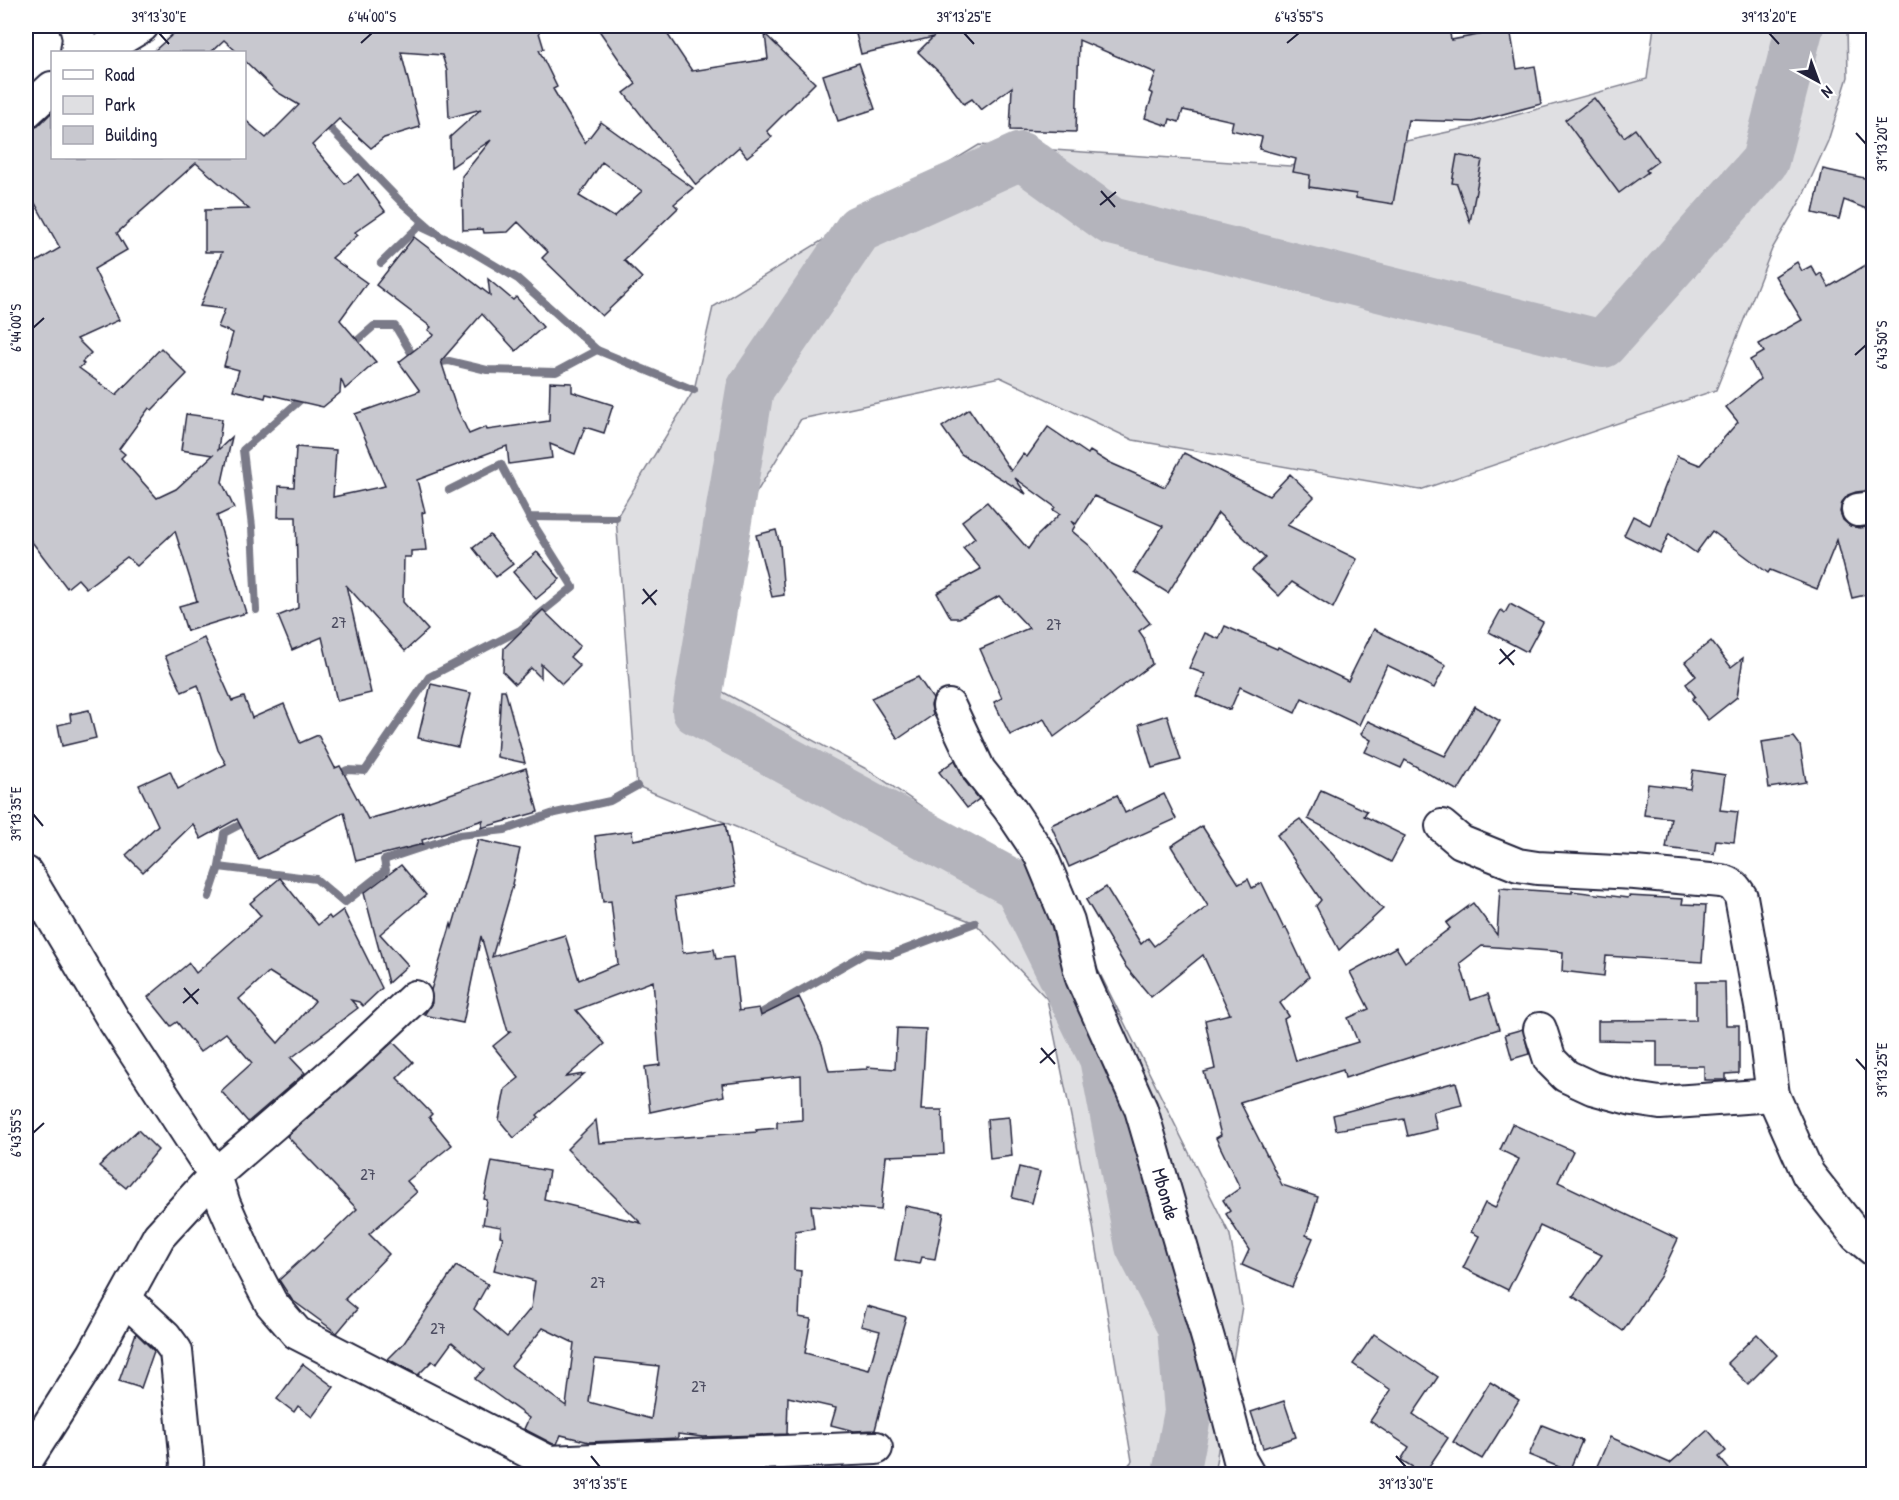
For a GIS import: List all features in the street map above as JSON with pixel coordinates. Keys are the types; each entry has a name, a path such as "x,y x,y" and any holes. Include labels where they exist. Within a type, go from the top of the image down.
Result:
{"street":[{"path":"76,26 79,38 77,51"},
{"path":"101,51 141,26"},
{"path":"26,112 51,89"},
{"name":"Mbonde","path":"950,706 980,770 1041,856 1068,921 1082,978 1141,1109 1211,1347 1240,1460 1248,1474"},
{"path":"1442,826 1461,842 1518,865 1721,881 1731,883 1736,887 1741,897 1760,1000 1773,1095 1808,1174 1857,1236 1874,1250"},
{"path":"26,873 113,1019 215,1175 224,1204 249,1261 271,1303 297,1333 549,1462 876,1448"},
{"path":"26,1461 94,1353 159,1236 215,1175 334,1072 415,997"},
{"path":"1540,1029 1550,1060 1566,1076 1592,1088 1633,1099 1660,1103 1773,1095"},
{"path":"125,1299 165,1335 176,1351 187,1463 186,1474"}],"green space":[{"path":"1654,26 1847,26 1848,77 1828,141 1802,198 1772,249 1716,390 1420,490 1133,440 1000,377 801,419 727,541 721,691 870,771 988,852 1099,972 1230,1235 1242,1306 1214,1474 1121,1474 1132,1461 1091,1214 1047,999 975,923 873,884 637,786 616,518 694,390 713,307 979,145 1290,166 1476,126 1647,79"}],"building":[{"path":"182,26 537,26 544,49 539,50 557,87 553,89 585,143 601,122 693,188 674,204 678,208 624,260 642,278 602,316 542,258 548,252 518,222 508,232 484,233 483,229 463,230 462,176 491,140 451,167 450,137 481,109 449,118 447,71 442,55 401,52 420,127 384,138 371,148 339,119 312,145 345,184 358,174 385,211 355,232 358,235 332,258 367,283 340,320 376,362 345,389 341,379 340,393 323,407 266,394 265,398 233,390 239,370 224,366 233,333 218,327 225,309 200,306 222,252 205,252 205,210 249,209 196,163 117,233 127,250 94,269 119,320 77,339 91,353 79,368 116,395 161,348 187,374 152,410 149,408 119,449 125,454 121,458 157,498 176,489 213,455 181,450 186,414 222,419 218,450 232,437 222,482 234,508 217,516 246,613 187,631 179,606 197,601 175,531 137,566 127,557 86,588 78,579 67,588 26,534 26,268 60,248 26,187 26,129 38,126 51,113 51,159 246,159 246,121 266,138 299,105 277,92 246,62 246,51 236,51 224,40 212,51 154,51","holes":["602,162 642,191 614,217 579,196"]},
{"path":"596,26 662,26 692,71 768,59 765,34 815,83 767,131 772,137 747,157 739,147 696,185 624,93 636,84"},
{"path":"854,26 1449,26 1451,40 1510,29 1517,69 1535,66 1541,104 1473,122 1408,120 1393,204 1356,198 1356,194 1309,187 1310,175 1293,172 1296,159 1259,149 1262,137 1231,130 1233,121 1183,110 1179,122 1170,119 1168,126 1145,118 1153,94 1149,92 1156,73 1079,40 1076,132 1010,130 1012,87 981,110 972,99 964,104 943,76 918,52 933,37 861,54"},
{"path":"859,63 875,109 838,121 823,75"},
{"path":"1594,98 1624,137 1635,129 1658,161 1646,170 1648,172 1619,193 1565,120"},
{"path":"1457,155 1482,160 1470,222 1457,184 1452,183"},
{"path":"1823,169 1874,180 1874,212 1844,200 1839,219 1813,213"},
{"path":"414,237 490,295 488,279 513,300 516,297 543,327 516,351 482,314 441,361 455,404 469,434 486,427 487,430 549,421 550,382 572,383 572,392 613,405 604,433 585,427 575,454 550,444 552,458 509,464 507,446 417,480 425,512 422,513 426,550 411,551 411,557 404,557 403,602 428,630 405,651 346,585 371,693 337,701 322,637 292,650 278,616 298,608 296,517 278,517 279,486 294,487 296,447 336,450 333,497 385,486 355,414 420,391 399,362 434,335 428,330 431,327 376,285"},
{"path":"1874,260 1874,490 1848,495 1842,502 1840,512 1843,520 1850,526 1860,528 1874,526 1874,593 1852,598 1837,540 1817,589 1770,570 1768,573 1712,531 1696,553 1669,534 1660,553 1624,535 1633,516 1650,525 1677,456 1700,465 1738,422 1726,407 1760,379 1750,360 1764,352 1759,344 1802,320 1775,276 1797,262 1802,271 1811,266 1817,276 1821,273 1829,287"},
{"path":"969,409 1011,471 1023,454 1027,457 1048,427 1088,454 1090,451 1106,461 1165,487 1184,453 1269,496 1290,474 1314,497 1287,525 1357,559 1333,608 1292,582 1279,596 1252,570 1265,558 1218,513 1168,593 1134,572 1163,526 1094,496 1076,524 1071,521 1075,526 1072,531 1090,546 1150,623 1139,631 1144,638 1152,664 1054,737 1044,719 1010,735 994,702 1002,698 980,649 1029,628 999,596 959,618 951,618 937,593 981,569 963,548 975,538 962,521 987,502 1028,549 1037,536 1060,514 1053,510 1055,507 1015,478 1026,494 961,454 942,427"},
{"path":"776,530 780,545 784,595 772,597 756,535"},
{"path":"490,535 513,564 496,577 473,548"},
{"path":"537,552 560,579 536,599 513,572"},
{"path":"1510,604 1543,622 1527,652 1489,632 1501,610 1505,613"},
{"path":"543,610 580,646 570,657 580,666 562,684 541,664 541,678 531,668 515,684 503,672 504,648"},
{"path":"1225,626 1277,649 1278,647 1348,681 1374,629 1446,665 1434,688 1387,665 1359,725 1302,698 1295,713 1240,687 1230,710 1196,696 1205,674 1189,668 1205,633 1219,639"},
{"path":"204,638 232,701 244,697 252,718 284,704 300,743 318,735 335,768 340,766 368,819 415,806 526,768 538,812 481,828 483,820 422,840 423,844 356,861 344,812 258,859 237,819 201,839 193,824 143,872 126,855 158,825 139,785 170,771 178,789 226,764 218,750 198,685 182,692 165,656"},
{"path":"1711,641 1731,667 1743,658 1737,697 1708,720 1692,699 1695,696 1686,684 1696,676 1685,662"},
{"path":"918,677 933,699 931,705 933,715 898,739 871,698"},
{"path":"431,684 471,693 458,747 418,738"},
{"path":"501,690 505,690 525,763 497,757"},
{"path":"1475,706 1500,721 1458,791 1405,760 1401,768 1365,752 1371,740 1361,734 1368,721 1445,756"},
{"path":"89,710 96,738 62,746 58,725 71,722 70,714"},
{"path":"1167,715 1181,760 1152,768 1139,724"},
{"path":"1794,737 1800,745 1806,782 1769,788 1762,742"},
{"path":"955,760 965,781 979,799 967,808 939,772"},
{"path":"1693,770 1725,775 1720,810 1738,812 1734,842 1716,840 1714,854 1666,848 1671,818 1644,815 1648,784 1690,789"},
{"path":"1321,790 1367,811 1364,816 1405,836 1391,862 1308,819"},
{"path":"1164,794 1176,819 1069,867 1051,825 1117,795 1125,813"},
{"path":"1300,819 1383,909 1339,950 1316,906 1321,900 1277,835"},
{"path":"725,823 736,886 675,897 683,953 714,949 716,959 733,957 739,1011 759,1008 761,1016 799,997 822,1044 829,1071 867,1069 867,1067 895,1069 897,1028 926,1029 921,1110 942,1110 944,1154 886,1156 881,1210 811,1205 814,1228 795,1231 794,1270 801,1271 799,1317 811,1319 805,1353 869,1370 880,1331 861,1326 867,1306 906,1317 875,1430 854,1431 831,1425 836,1408 788,1397 787,1434 703,1437 678,1434 678,1438 589,1442 561,1435 557,1444 553,1444 524,1429 529,1418 475,1379 484,1369 452,1342 436,1364 432,1361 418,1375 388,1359 404,1343 456,1266 488,1284 474,1309 507,1337 531,1308 535,1281 494,1270 503,1237 500,1236 501,1227 483,1224 487,1200 484,1199 492,1161 549,1171 544,1199 641,1223 567,1149 596,1120 599,1143 757,1132 756,1130 777,1128 777,1122 802,1120 801,1075 722,1084 724,1096 650,1112 645,1067 660,1065 653,981 576,1010 605,1044 566,1077 584,1074 514,1138 499,1120 505,1089 519,1078 493,1046 510,1032 508,1032 481,936 463,1023 424,1015 432,1003 431,990 478,840 520,849 513,885 492,957 565,935 579,980 618,964 611,901 603,902 595,836 632,831 633,840","holes":["543,1328 574,1343 566,1406 511,1366","595,1359 659,1366 651,1419 589,1402"]},
{"path":"1202,826 1239,884 1248,879 1252,888 1262,883 1309,977 1280,1003 1289,1016 1284,1019 1296,1061 1358,1042 1348,1018 1369,1009 1350,972 1396,947 1405,962 1450,928 1446,923 1473,903 1497,935 1500,888 1572,893 1572,891 1628,898 1629,896 1683,899 1682,904 1706,905 1702,962 1606,956 1604,976 1562,971 1563,952 1482,946 1460,963 1471,1000 1488,994 1499,1029 1345,1078 1343,1070 1240,1102 1282,1185 1318,1197 1306,1235 1313,1238 1292,1287 1242,1265 1249,1250 1226,1214 1230,1211 1223,1200 1240,1188 1216,1138 1221,1135 1204,1072 1215,1069 1205,1020 1230,1014 1203,955 1151,997 1126,967 1086,900 1106,887 1141,944 1148,938 1154,946 1208,906 1171,846"},
{"path":"401,865 426,895 380,934 408,965 388,983 364,893"},
{"path":"280,878 318,925 329,916 331,919 343,910 382,988 363,1006 351,1000 358,1008 291,1058 305,1073 248,1122 221,1091 252,1063 226,1033 200,1052 177,1022 171,1026 148,997 189,963 196,973 261,916 250,903","holes":["269,972 315,1001 278,1043 239,999"]},
{"path":"1696,982 1725,982 1726,1025 1739,1025 1739,1073 1726,1074 1726,1080 1704,1080 1704,1066 1657,1066 1657,1041 1598,1040 1598,1021 1696,1020"},
{"path":"1523,1029 1529,1054 1512,1059 1505,1034"},
{"path":"393,1042 413,1062 397,1078 432,1114 429,1117 452,1145 407,1181 417,1192 369,1234 389,1254 345,1299 357,1309 337,1333 292,1300 279,1280 357,1209 287,1136"},
{"path":"1456,1082 1462,1105 1433,1112 1437,1129 1408,1136 1404,1119 1336,1130 1333,1115"},
{"path":"1009,1117 1012,1156 990,1159 987,1119"},
{"path":"1512,1124 1573,1151 1558,1182 1678,1239 1660,1277 1623,1331 1573,1296 1602,1255 1540,1226 1508,1290 1463,1268 1479,1236 1471,1232 1485,1203 1495,1208 1519,1159 1500,1150"},
{"path":"138,1130 158,1150 126,1188 99,1166"},
{"path":"1019,1167 1040,1172 1032,1203 1012,1198"},
{"path":"905,1206 944,1213 935,1259 922,1257 920,1264 895,1260"},
{"path":"136,1333 154,1351 141,1388 119,1381"},
{"path":"1374,1334 1438,1377 1413,1414 1448,1438 1424,1474 1401,1460 1409,1447 1370,1421 1391,1390 1353,1364"},
{"path":"1757,1334 1777,1355 1748,1384 1727,1363"},
{"path":"303,1364 334,1387 312,1417 298,1406 294,1412 277,1399"},
{"path":"1490,1382 1519,1400 1482,1459 1453,1442"},
{"path":"1284,1401 1296,1437 1263,1448 1251,1412"},
{"path":"1542,1425 1582,1441 1569,1471 1529,1455"},
{"path":"1708,1430 1726,1451 1719,1457 1733,1474 1618,1474 1597,1466 1610,1437 1670,1463"}],"waterway":[{"path":"1176,1474 1188,1412 1181,1327 1139,1246 1103,1058 1018,886 696,711 750,389 859,229 1021,156 1111,221 1603,344 1765,161 1800,26"},
{"path":"323,121 402,203 442,238"},
{"path":"381,263 419,226 466,248 518,279 597,350"},
{"path":"349,348 374,326 395,326 416,361"},
{"path":"433,363 449,361 487,370 556,372 597,350 694,390"},
{"path":"256,610 252,527 243,450 306,395"},
{"path":"449,490 501,464 529,517 616,518"},
{"path":"335,776 347,770 365,771 429,677 520,630 573,587 529,517"},
{"path":"209,897 219,867 316,879 344,903 386,870 384,860 459,835 505,830 551,814 610,801 637,786"},
{"path":"219,867 224,833 249,820"},
{"path":"764,1026 763,1012 866,953 890,955 975,923"}]}
